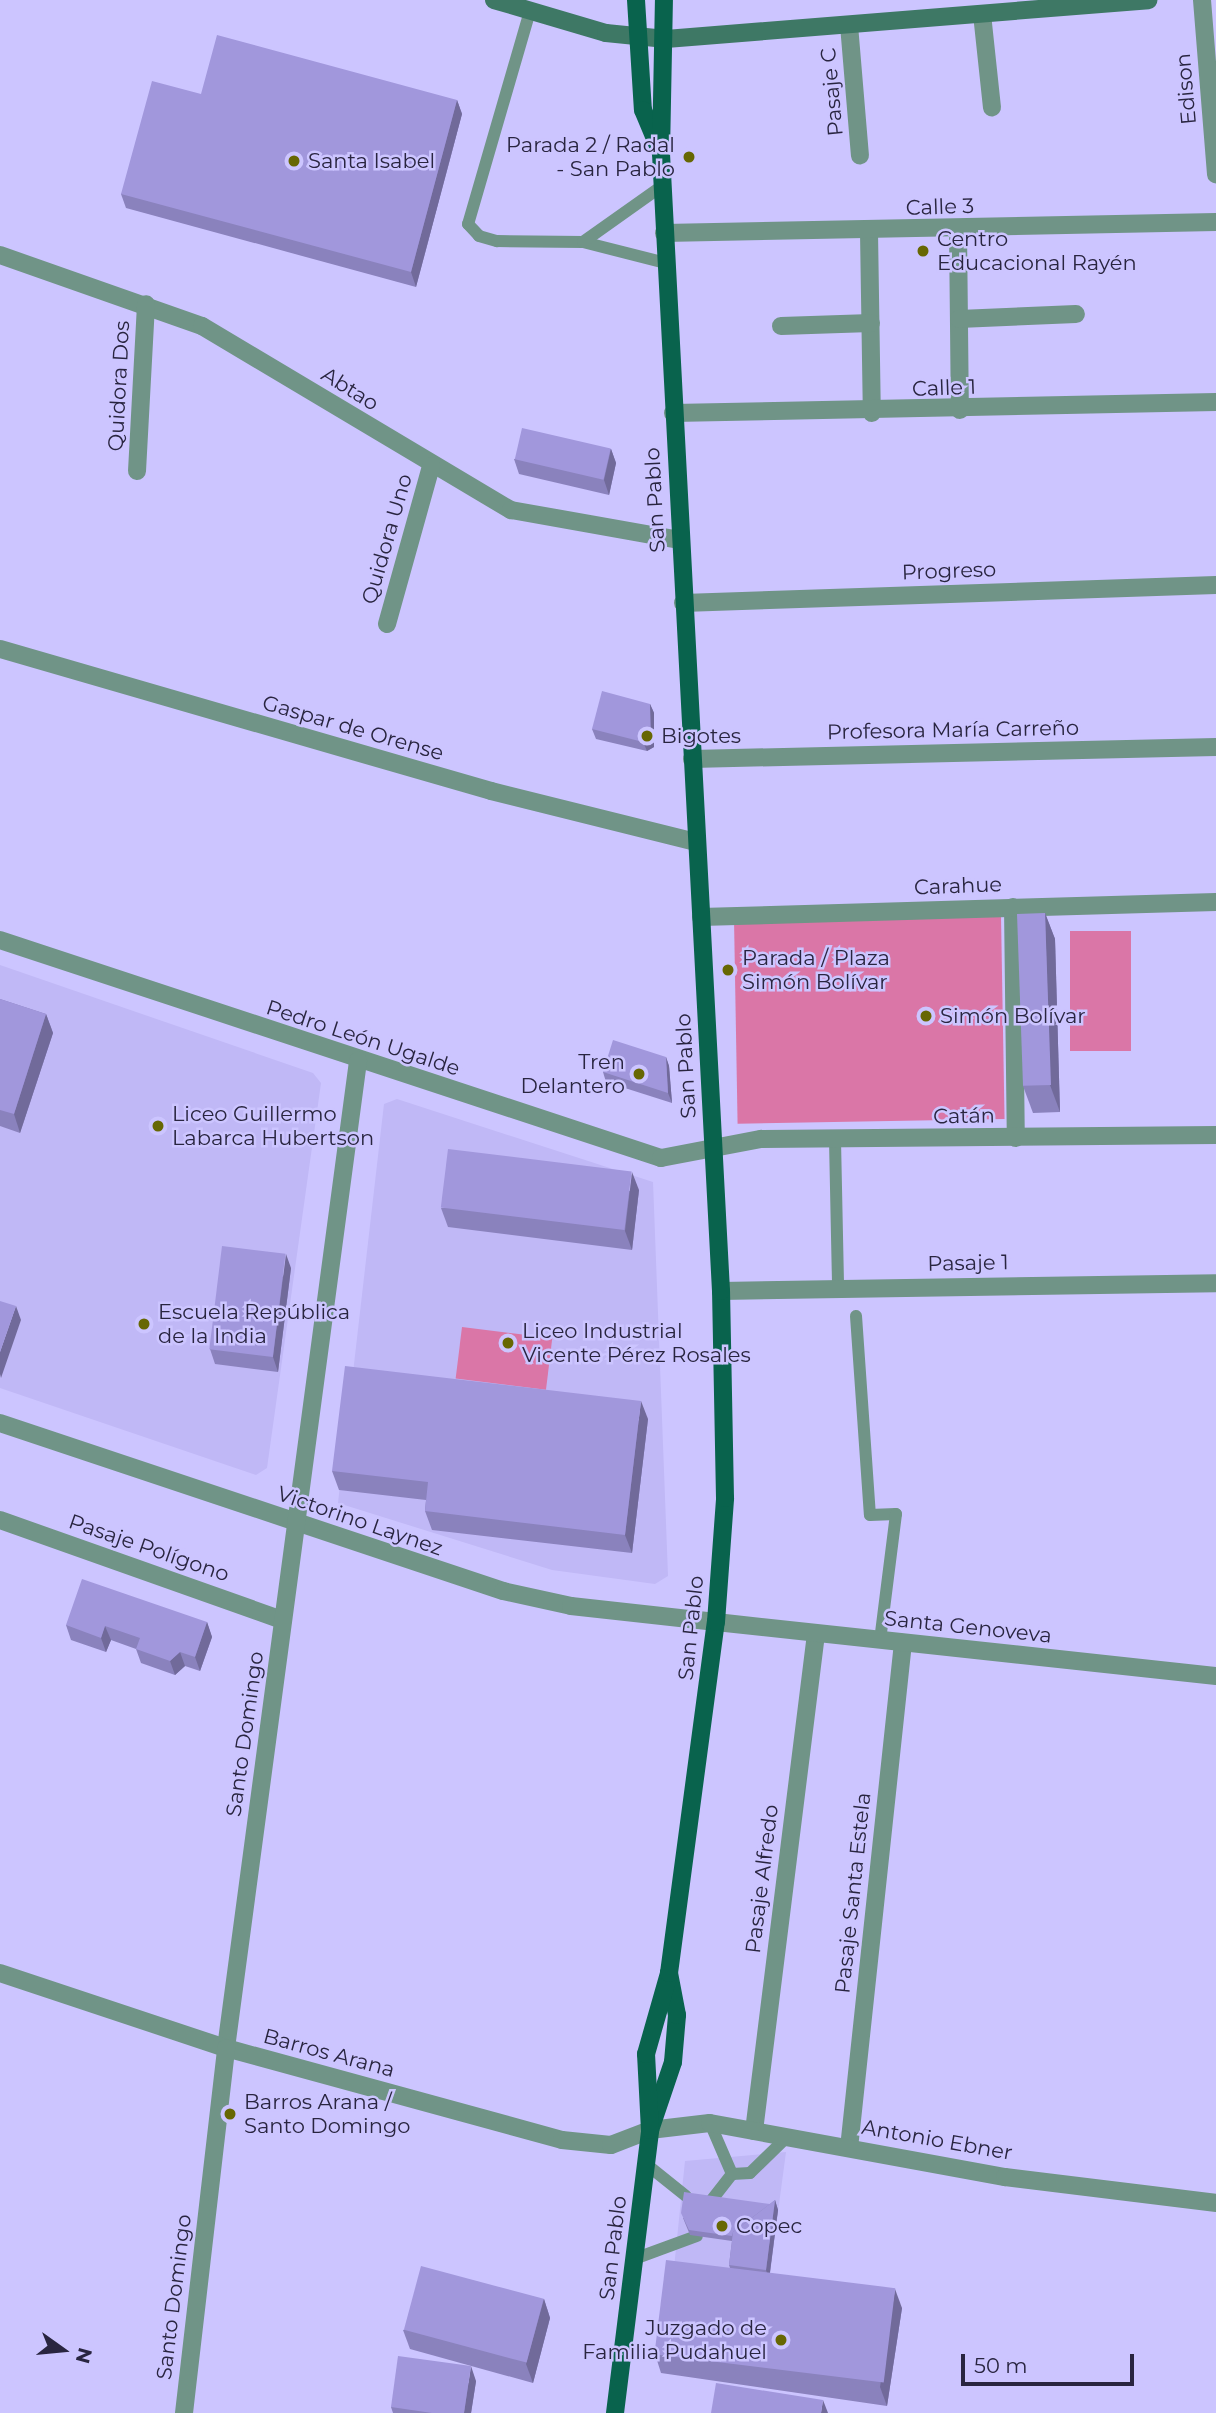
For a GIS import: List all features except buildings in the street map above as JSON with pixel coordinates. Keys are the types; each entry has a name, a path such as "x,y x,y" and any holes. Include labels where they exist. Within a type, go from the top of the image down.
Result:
{"main road":[{"path":"494,0 639,38 666,39 1148,0"},
{"name":"San Pablo","path":"636,0 643,110 661,153"},
{"name":"San Pablo","path":"615,2413 650,2130 646,2054 670,1973 716,1622 725,1498 721,1291 662,186 666,39 664,0"},
{"name":"San Pablo","path":"650,2130 673,2062 677,2015 670,1973"}],"street":[{"name":"Edison","path":"1202,0 1216,174"},
{"path":"982,14 992,107"},
{"name":"Pasaje C","path":"849,25 860,156"},
{"name":"Calle 3","path":"664,233 869,232 1216,222"},
{"path":"957,230 960,410"},
{"path":"869,232 872,413"},
{"name":"Abtao","path":"0,254 146,304 236,345 431,466 511,510 680,540"},
{"name":"Quidora Dos","path":"138,471 146,304"},
{"path":"959,319 1076,314"},
{"path":"781,326 870,323"},
{"name":"Calle 1","path":"673,413 872,413 1216,402"},
{"name":"Quidora Uno","path":"387,624 431,466"},
{"name":"Progreso","path":"683,603 1216,585"},
{"name":"Gaspar de Orense","path":"0,649 491,791 696,842"},
{"name":"Profesora María Carreño","path":"692,759 1216,747"},
{"name":"Carahue","path":"701,917 1216,902"},
{"path":"1013,907 1016,1138"},
{"name":"Pedro León Ugalde","path":"0,940 358,1061 660,1158 714,1150"},
{"name":"Santo Domingo","path":"184,2413 226,2048 358,1061"},
{"name":"Catán","path":"714,1150 761,1139 1216,1135"},
{"name":"Pasaje 1","path":"721,1291 838,1287 1216,1283"},
{"name":"Victorino Laynez","path":"0,1423 537,1600 716,1622"},
{"name":"Pasaje Polígono","path":"0,1520 283,1620"},
{"name":"Santa Genoveva","path":"716,1622 1216,1675"},
{"name":"Pasaje Alfredo","path":"754,2131 816,1634"},
{"name":"Pasaje Santa Estela","path":"849,2148 903,1643"},
{"name":"Barros Arana","path":"0,1973 226,2048 562,2140 611,2145 650,2130"},
{"name":"Antonio Ebner","path":"650,2130 710,2123 1070,2186 1216,2203"}],"lane":[{"path":"530,11 468,224 479,236 497,240 583,242 666,263"},
{"path":"583,242 662,186"},
{"path":"835,1140 838,1287"},
{"path":"856,1316 870,1515 895,1514 880,1640"},
{"path":"710,2123 732,2174"},
{"path":"712,2200 732,2174 750,2173 787,2137"},
{"path":"646,2164 685,2196"},
{"path":"634,2259 697,2236"}],"shaded area":[{"path":"1001,916 1005,1119 738,1124 734,921"},
{"path":"1070,931 1131,931 1131,1051 1070,1051"},
{"path":"0,965 313,1073 321,1083 267,1468 256,1475 0,1388"},
{"name":"Liceo Industrial Vicente Pérez Rosales","path":"397,1099 653,1182 668,1576 655,1584 552,1570 338,1503 384,1104"},
{"path":"462,1327 552,1338 546,1390 456,1379"},
{"path":"786,2152 769,2279 674,2268 685,2161"}],"place":[{"name":"Parada 2 / Radal - San Pablo","path":"689,157"},
{"name":"Santa Isabel","path":"294,161"},
{"name":"Centro Educacional Rayén","path":"923,251"},
{"name":"Bigotes","path":"647,736"},
{"name":"Parada / Plaza Simón Bolívar","path":"728,970"},
{"name":"Simón Bolívar","path":"926,1016"},
{"name":"Tren Delantero","path":"639,1074"},
{"name":"Liceo Guillermo Labarca Hubertson","path":"158,1126"},
{"name":"Escuela República de la India","path":"144,1324"},
{"name":"Liceo Industrial Vicente Pérez Rosales","path":"508,1343"},
{"name":"Barros Arana / Santo Domingo","path":"230,2114"},
{"name":"Copec","path":"722,2226"},
{"name":"Juzgado de Familia Pudahuel","path":"781,2340"}]}
